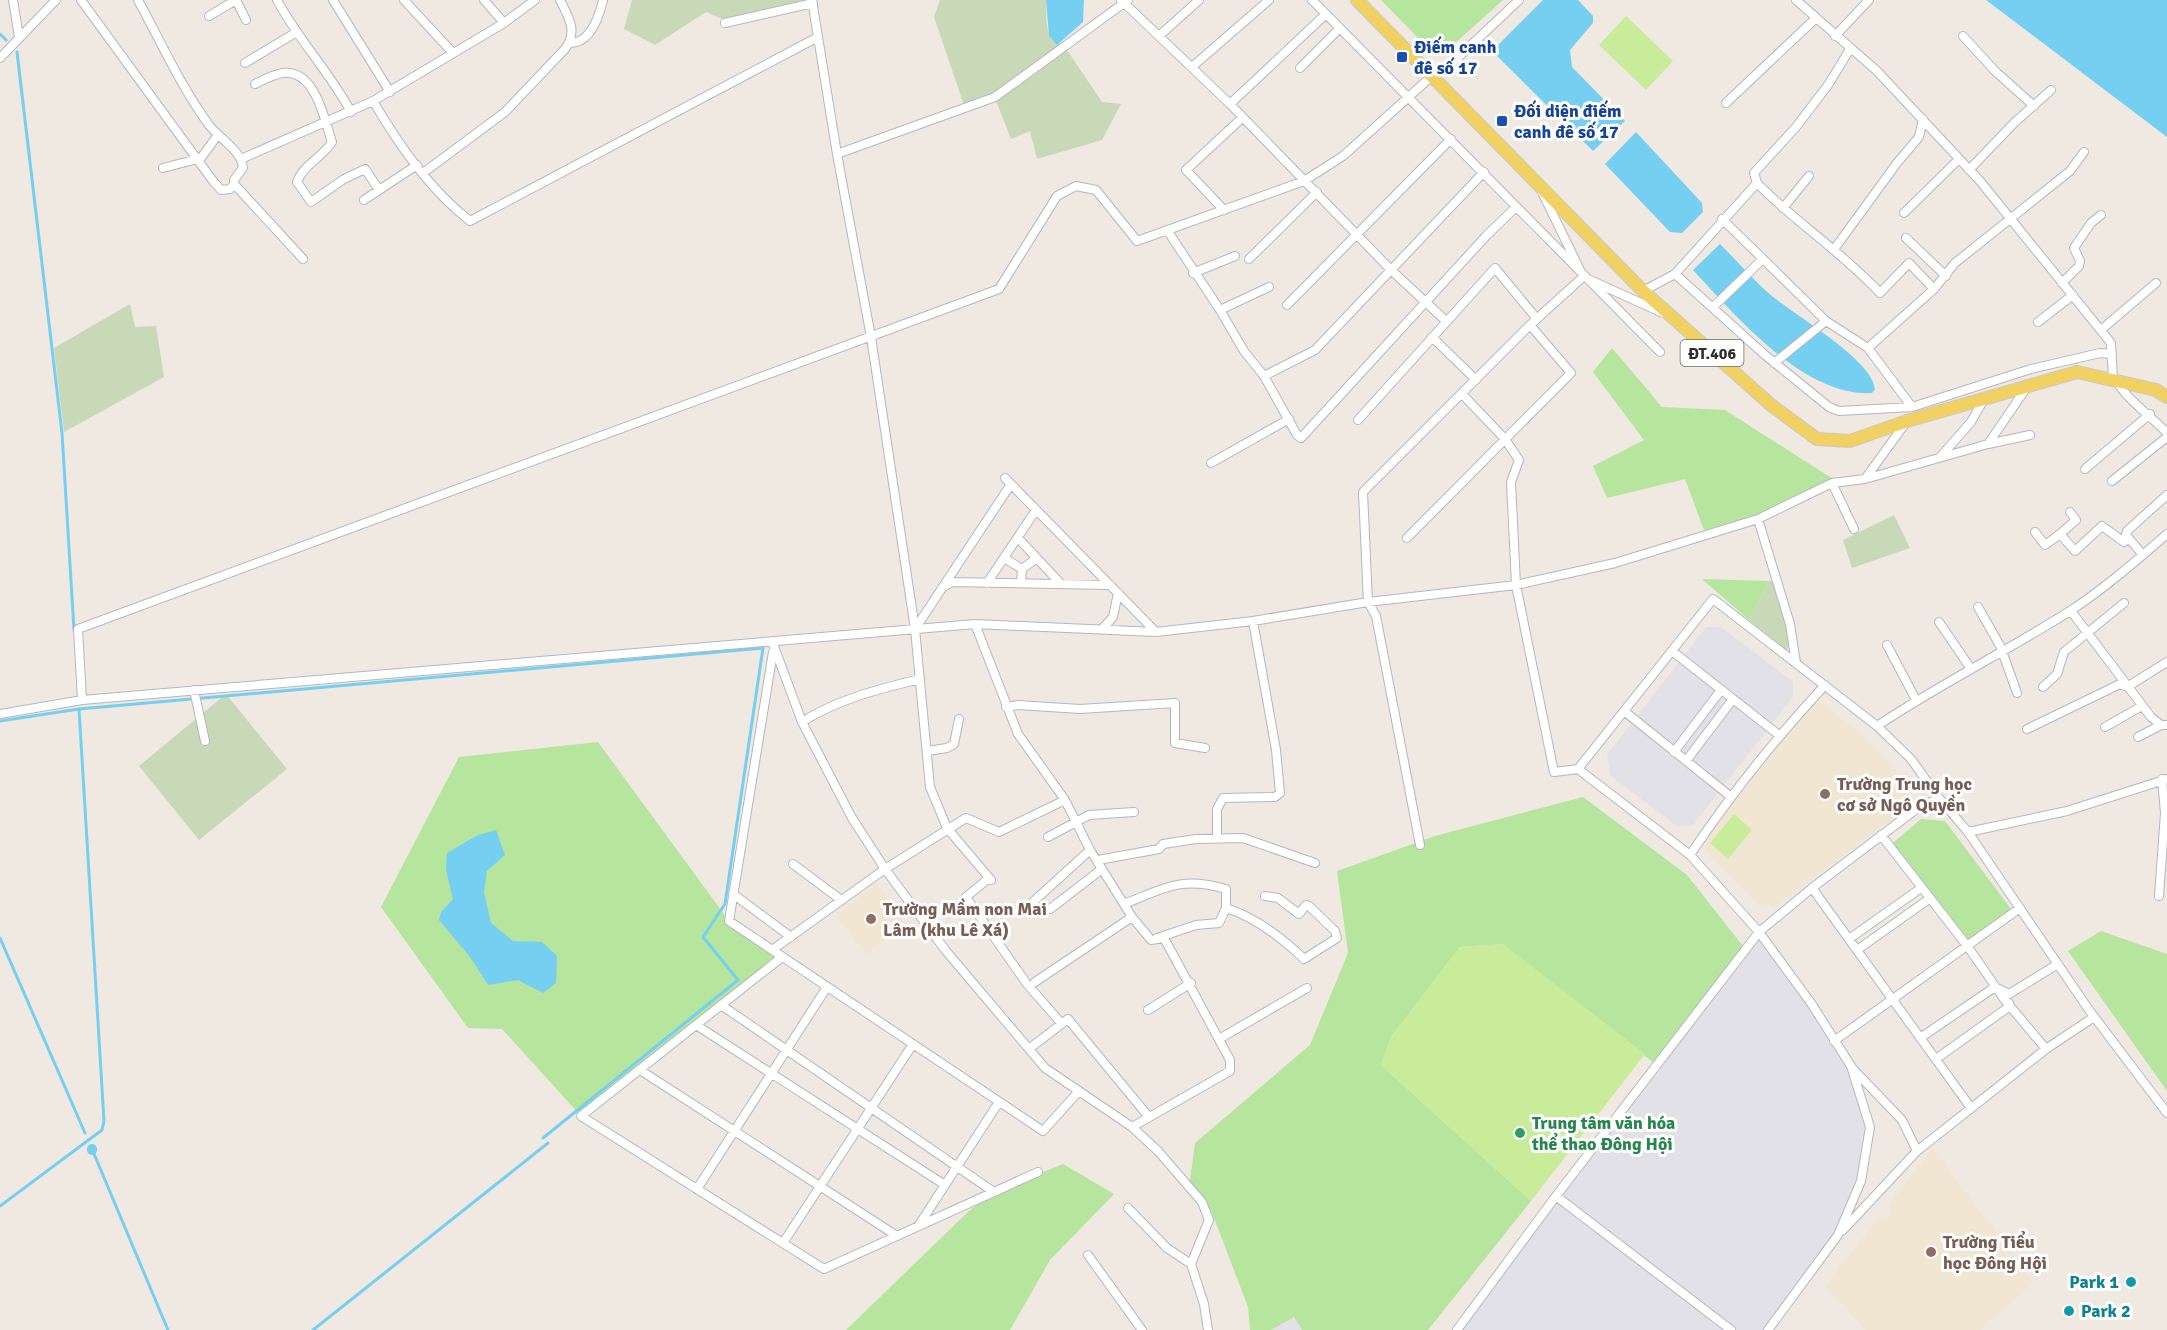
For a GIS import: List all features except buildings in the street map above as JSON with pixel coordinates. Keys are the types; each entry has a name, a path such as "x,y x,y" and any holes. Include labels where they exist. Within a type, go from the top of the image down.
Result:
{"main road":[{"name":"ĐT.406","path":"1357,0 1643,291 1771,405 1817,439 1850,441 1907,421 2077,372 2156,390 2167,397"}],"street":[{"path":"13,0 19,37"},
{"path":"0,58 56,0"},
{"path":"81,0 196,160 222,190 230,189 243,168 241,159 217,136 186,89 138,0"},
{"path":"209,16 236,0 246,20"},
{"path":"276,0 295,33 334,81 351,111"},
{"path":"333,0 390,92"},
{"path":"404,0 453,53"},
{"path":"484,0 504,23"},
{"path":"241,159 374,101 504,23 535,0"},
{"path":"364,201 379,190 420,169 505,112 570,42 573,27 560,0"},
{"path":"570,42 576,42 587,34 599,16 603,0"},
{"path":"1159,36 1199,0"},
{"path":"1192,68 1269,0"},
{"path":"1312,0 1452,139 1583,277 1660,352"},
{"path":"82,700 78,629 999,289 1057,196 1076,186 1096,190 1137,241 1304,181 1343,156 1433,75 1451,64 1519,0"},
{"path":"1796,0 1877,71 1923,119 2012,220 2102,329 2111,343 2114,380 2125,394 2150,414 2167,435 2112,481"},
{"path":"1835,36 1869,0"},
{"path":"837,154 995,97 1124,1 1230,104 1390,269 1446,321"},
{"path":"725,23 812,2 871,337 915,629 930,787 947,828 990,879 966,897 1027,984 1061,1023"},
{"path":"1230,104 1326,14"},
{"path":"1726,103 1816,18"},
{"path":"1300,68 1340,28"},
{"path":"245,63 295,33"},
{"path":"1962,36 1995,71 2034,106"},
{"path":"374,101 399,142 420,169 457,211 470,221 818,37"},
{"path":"1850,49 1828,85 1796,127 1754,172 1757,183 1783,208 1834,248 1880,293 1909,263 1934,289"},
{"path":"255,84 283,73 300,76 315,95 332,142 326,153 300,176 297,182 311,202 344,179 365,168 379,190"},
{"path":"1969,170 2051,90"},
{"path":"1224,210 1186,170 1242,118"},
{"path":"1834,248 1896,163 1919,138 1923,119"},
{"path":"163,168 196,160 217,136"},
{"path":"1287,305 1452,139"},
{"path":"1868,348 1934,289 1955,263 2012,220 2070,171 2084,152"},
{"path":"1904,213 1959,159"},
{"path":"1264,376 1315,350 1484,172"},
{"path":"1783,208 1809,176"},
{"path":"1536,181 1583,277 1672,317"},
{"path":"1643,291 1675,274 1722,219 1757,183"},
{"path":"234,184 303,259"},
{"path":"1249,259 1317,192"},
{"path":"1167,230 1244,351 1264,376 1297,435 1303,437 1425,302 1516,207"},
{"path":"2062,283 2079,266 2080,261 2074,248 2091,223 2101,215"},
{"path":"1722,219 1826,321 1868,348 1912,407"},
{"path":"1906,238 1946,276"},
{"path":"1193,273 1235,256"},
{"path":"1713,307 1763,259"},
{"path":"1358,420 1495,268 1571,373 1407,538"},
{"path":"1675,274 1774,363 1829,407 1839,411 1912,407 2031,369 2100,353 2112,354"},
{"path":"1420,845 1376,616 1368,602 1363,492 1534,322 1583,277"},
{"path":"2102,329 2156,283"},
{"path":"1220,310 1269,287"},
{"path":"2038,322 2073,295"},
{"path":"1774,363 1826,321"},
{"path":"1432,337 1476,380"},
{"path":"1988,444 2027,387"},
{"path":"1462,394 1505,439 1519,460 1511,482 1516,585 1554,772 1578,770 1690,855 1759,932 1851,1066 1902,1120 1917,1151"},
{"path":"1941,456 1971,422 1984,399"},
{"path":"2085,469 2150,414"},
{"path":"1211,463 1289,419"},
{"path":"1865,479 1907,421"},
{"path":"0,714 82,700 196,696 773,646 975,624 1156,632 1253,621 1368,602 1516,585 1615,563 1758,519 1832,483 1865,479 1941,456 2030,435"},
{"path":"915,629 1008,481 1156,632"},
{"path":"1832,483 1854,529"},
{"path":"2143,555 2128,538 2127,531 2167,495"},
{"path":"987,583 1036,510"},
{"path":"2035,532 2045,544 2076,520 2070,512"},
{"path":"1758,519 1790,624 1796,663"},
{"path":"2060,534 2075,552 2102,526 2119,541 2124,542 2128,538"},
{"path":"1877,726 1916,700 2071,611 2119,576 2167,534"},
{"path":"1017,538 1061,584"},
{"path":"1004,558 1022,569"},
{"path":"1021,584 1022,569 1037,558"},
{"path":"943,587 952,582 1110,585"},
{"path":"1102,629 1113,616 1118,594"},
{"path":"1578,770 1713,599 1877,726 1911,759 1938,798 1968,832 2094,1017 2166,1110"},
{"path":"2043,687 2057,674 2063,653 2124,603"},
{"path":"1978,607 2003,651 2017,693"},
{"path":"2071,611 2142,706 2164,725 2138,737"},
{"path":"1217,839 1217,809 1224,798 1275,797 1280,793 1276,750 1253,621"},
{"path":"1939,622 1971,669"},
{"path":"975,624 1018,734 1065,800 1102,870 1132,917 1151,940"},
{"path":"1887,645 1916,700"},
{"path":"773,646 802,722 852,818 885,869 946,951 1045,1068 1132,1128 1158,1151 1205,1209 1209,1220 1191,1264"},
{"path":"773,646 729,921 1043,1131 1078,1091"},
{"path":"1672,651 1779,735"},
{"path":"2127,687 2167,662"},
{"path":"802,722 817,712 852,698 920,679"},
{"path":"2027,729 2120,684 2127,687"},
{"path":"1690,855 1730,796 1779,735 1825,685"},
{"path":"1674,752 1721,690"},
{"path":"196,696 205,741"},
{"path":"1686,761 1733,699"},
{"path":"1006,707 1080,709 1175,703 1175,744 1205,748"},
{"path":"2105,727 2142,706"},
{"path":"1624,711 1730,796"},
{"path":"927,752 947,748 954,744 959,719"},
{"path":"1968,832 2067,810 2164,779 2165,813 2159,896"},
{"path":"1457,1330 1556,1196 1759,932 1812,888 1915,810 1938,798"},
{"path":"772,950 885,869 966,818 999,832 1065,800"},
{"path":"1048,837 1089,815 1134,812"},
{"path":"1881,836 1968,947 1995,987 2046,1049"},
{"path":"1098,860 1159,849 1163,844 1243,838 1315,862"},
{"path":"1034,902 1090,850"},
{"path":"793,864 842,900"},
{"path":"1050,909 1102,870"},
{"path":"1124,904 1170,886 1199,882 1226,889 1226,908 1219,923 1196,925 1151,940"},
{"path":"1812,888 1971,1108"},
{"path":"1849,939 1921,888"},
{"path":"734,894 791,937"},
{"path":"1226,908 1264,927 1304,959 1337,938 1335,931 1309,906 1306,905 1299,914 1278,898 1265,896"},
{"path":"1857,950 1929,899"},
{"path":"1834,1041 2020,908"},
{"path":"1035,982 1132,917"},
{"path":"1132,1128 1148,1116 1230,1071 1230,1060 1191,983 1164,938 1151,940"},
{"path":"782,957 581,1116 824,1269 1038,1172"},
{"path":"2009,994 2058,964"},
{"path":"1148,1010 1191,983"},
{"path":"697,1189 827,987"},
{"path":"1995,987 2009,994"},
{"path":"1920,1038 1995,987"},
{"path":"1219,1039 1307,988"},
{"path":"2009,994 2010,1006"},
{"path":"722,1005 994,1192"},
{"path":"1936,1059 2010,1006"},
{"path":"1768,1330 1838,1235 1917,1151 2046,1049 2094,1017"},
{"path":"1030,1048 1068,1019 1148,1116"},
{"path":"696,1025 945,1185"},
{"path":"783,1243 913,1044"},
{"path":"1838,1235 1861,1181 1870,1127 1851,1066"},
{"path":"640,1070 897,1236"},
{"path":"919,1226 999,1102"},
{"path":"1556,1196 1731,1330"},
{"path":"1128,1208 1167,1248 1191,1264 1204,1304 1208,1330"},
{"path":"1088,1255 1142,1330"}],"shaded area":[{"path":"1706,627 1721,627 1793,682 1793,697 1693,825 1678,827 1611,776 1607,755"},
{"name":"Trường Trung học cơ sở Ngô Quyền","path":"1820,702 1863,736 1908,783 1910,805 1775,906 1759,904 1705,850 1705,840 1810,705"},
{"name":"Trường Mầm non Mai Lâm (khu Lê Xá)","path":"877,883 906,924 866,954 836,915"},
{"path":"1759,932 1851,1066 1870,1127 1861,1181 1838,1235 1768,1330 1457,1330"},
{"name":"Trường Tiểu học Đông Hội","path":"1933,1148 2033,1283 1980,1330 1866,1330 1825,1287 1876,1221 1892,1216 1889,1205"},
{"path":"1294,1317 1302,1330 1271,1330"}],"green space":[{"path":"632,0 812,0 730,22 706,12 655,45 624,29"},
{"path":"940,0 1046,0 1048,28 1053,40 1065,47 1102,102 1121,104 1102,140 1037,159 1030,131 1011,139 995,98 965,108 934,17"},
{"path":"1381,0 1503,0 1444,53 1421,41"},
{"path":"1626,16 1673,61 1646,90 1599,45"},
{"path":"130,304 135,327 156,326 164,377 64,432 54,348"},
{"path":"1612,348 1662,407 1725,410 1833,479 1758,515 1704,530 1685,479 1607,498 1593,466 1644,440 1593,372"},
{"path":"1894,515 1910,548 1852,568 1843,540"},
{"path":"1702,579 1769,581 1749,620"},
{"path":"1769,581 1773,581 1785,616 1789,635 1787,650 1749,620"},
{"path":"226,694 287,769 199,840 139,766"},
{"path":"598,742 729,921 782,957 581,1116 502,1029 468,1028 381,907 459,757"},
{"path":"1583,797 1687,875 1746,950 1657,1065 1544,981 1503,944 1460,947 1391,1037 1381,1065 1531,1201 1428,1330 1302,1330 1294,1317 1271,1330 1250,1330 1248,1307 1211,1210 1189,1188 1195,1143 1310,1045 1348,953 1337,871 1435,836"},
{"path":"1734,814 1752,830 1728,859 1710,843"},
{"path":"1921,819 1945,821 2011,909 1969,940 1893,843"},
{"path":"2101,931 2167,954 2167,1091 2068,951"},
{"name":"Trung tâm văn hóa thể thao Đông Hội","path":"1503,944 1645,1054 1531,1201 1381,1065 1391,1037 1460,947"},
{"path":"1063,1164 1114,1194 1050,1260 1010,1330 846,1330 970,1210 994,1192"}],"water":[{"path":"1046,0 1084,0 1083,22 1057,45 1049,36"},
{"path":"1543,0 1578,0 1593,16 1593,23 1570,50 1572,67 1625,121 1593,151 1492,51"},
{"path":"1986,0 2167,0 2167,137"},
{"path":"1636,132 1702,203 1703,212 1682,233 1670,232 1605,164"},
{"path":"1720,244 1766,291 1846,350 1870,377 1875,389 1872,393 1847,391 1821,382 1797,368 1750,330 1693,270"},
{"path":"496,830 505,855 487,871 484,892 491,923 513,941 542,942 557,956 556,983 543,993 518,980 488,985 470,957 439,920 441,912 453,899 446,870 447,853 476,836"}],"waterway":[{"path":"0,34 6,40"},
{"path":"17,52 62,433 74,630"},
{"path":"0,721 79,709 763,648 725,904 703,937 738,980 543,1138"},
{"path":"0,1206 102,1130 104,1121 79,709"},
{"path":"0,938 85,1133"},
{"path":"313,1330 548,1143"},
{"path":"92,1149 168,1330"}],"place":[{"name":"Điếm canh đê số 17","path":"1402,57"},
{"name":"Đối diện điếm canh đê số 17","path":"1502,121"},
{"name":"Trường Trung học cơ sở Ngô Quyền","path":"1825,794"},
{"name":"Trường Mầm non Mai Lâm (khu Lê Xá)","path":"871,919"},
{"name":"Trung tâm văn hóa thể thao Đông Hội","path":"1520,1133"},
{"name":"Trường Tiểu học Đông Hội","path":"1931,1252"},
{"name":"Park 1","path":"2131,1282"},
{"name":"Park 2","path":"2069,1311"}]}
